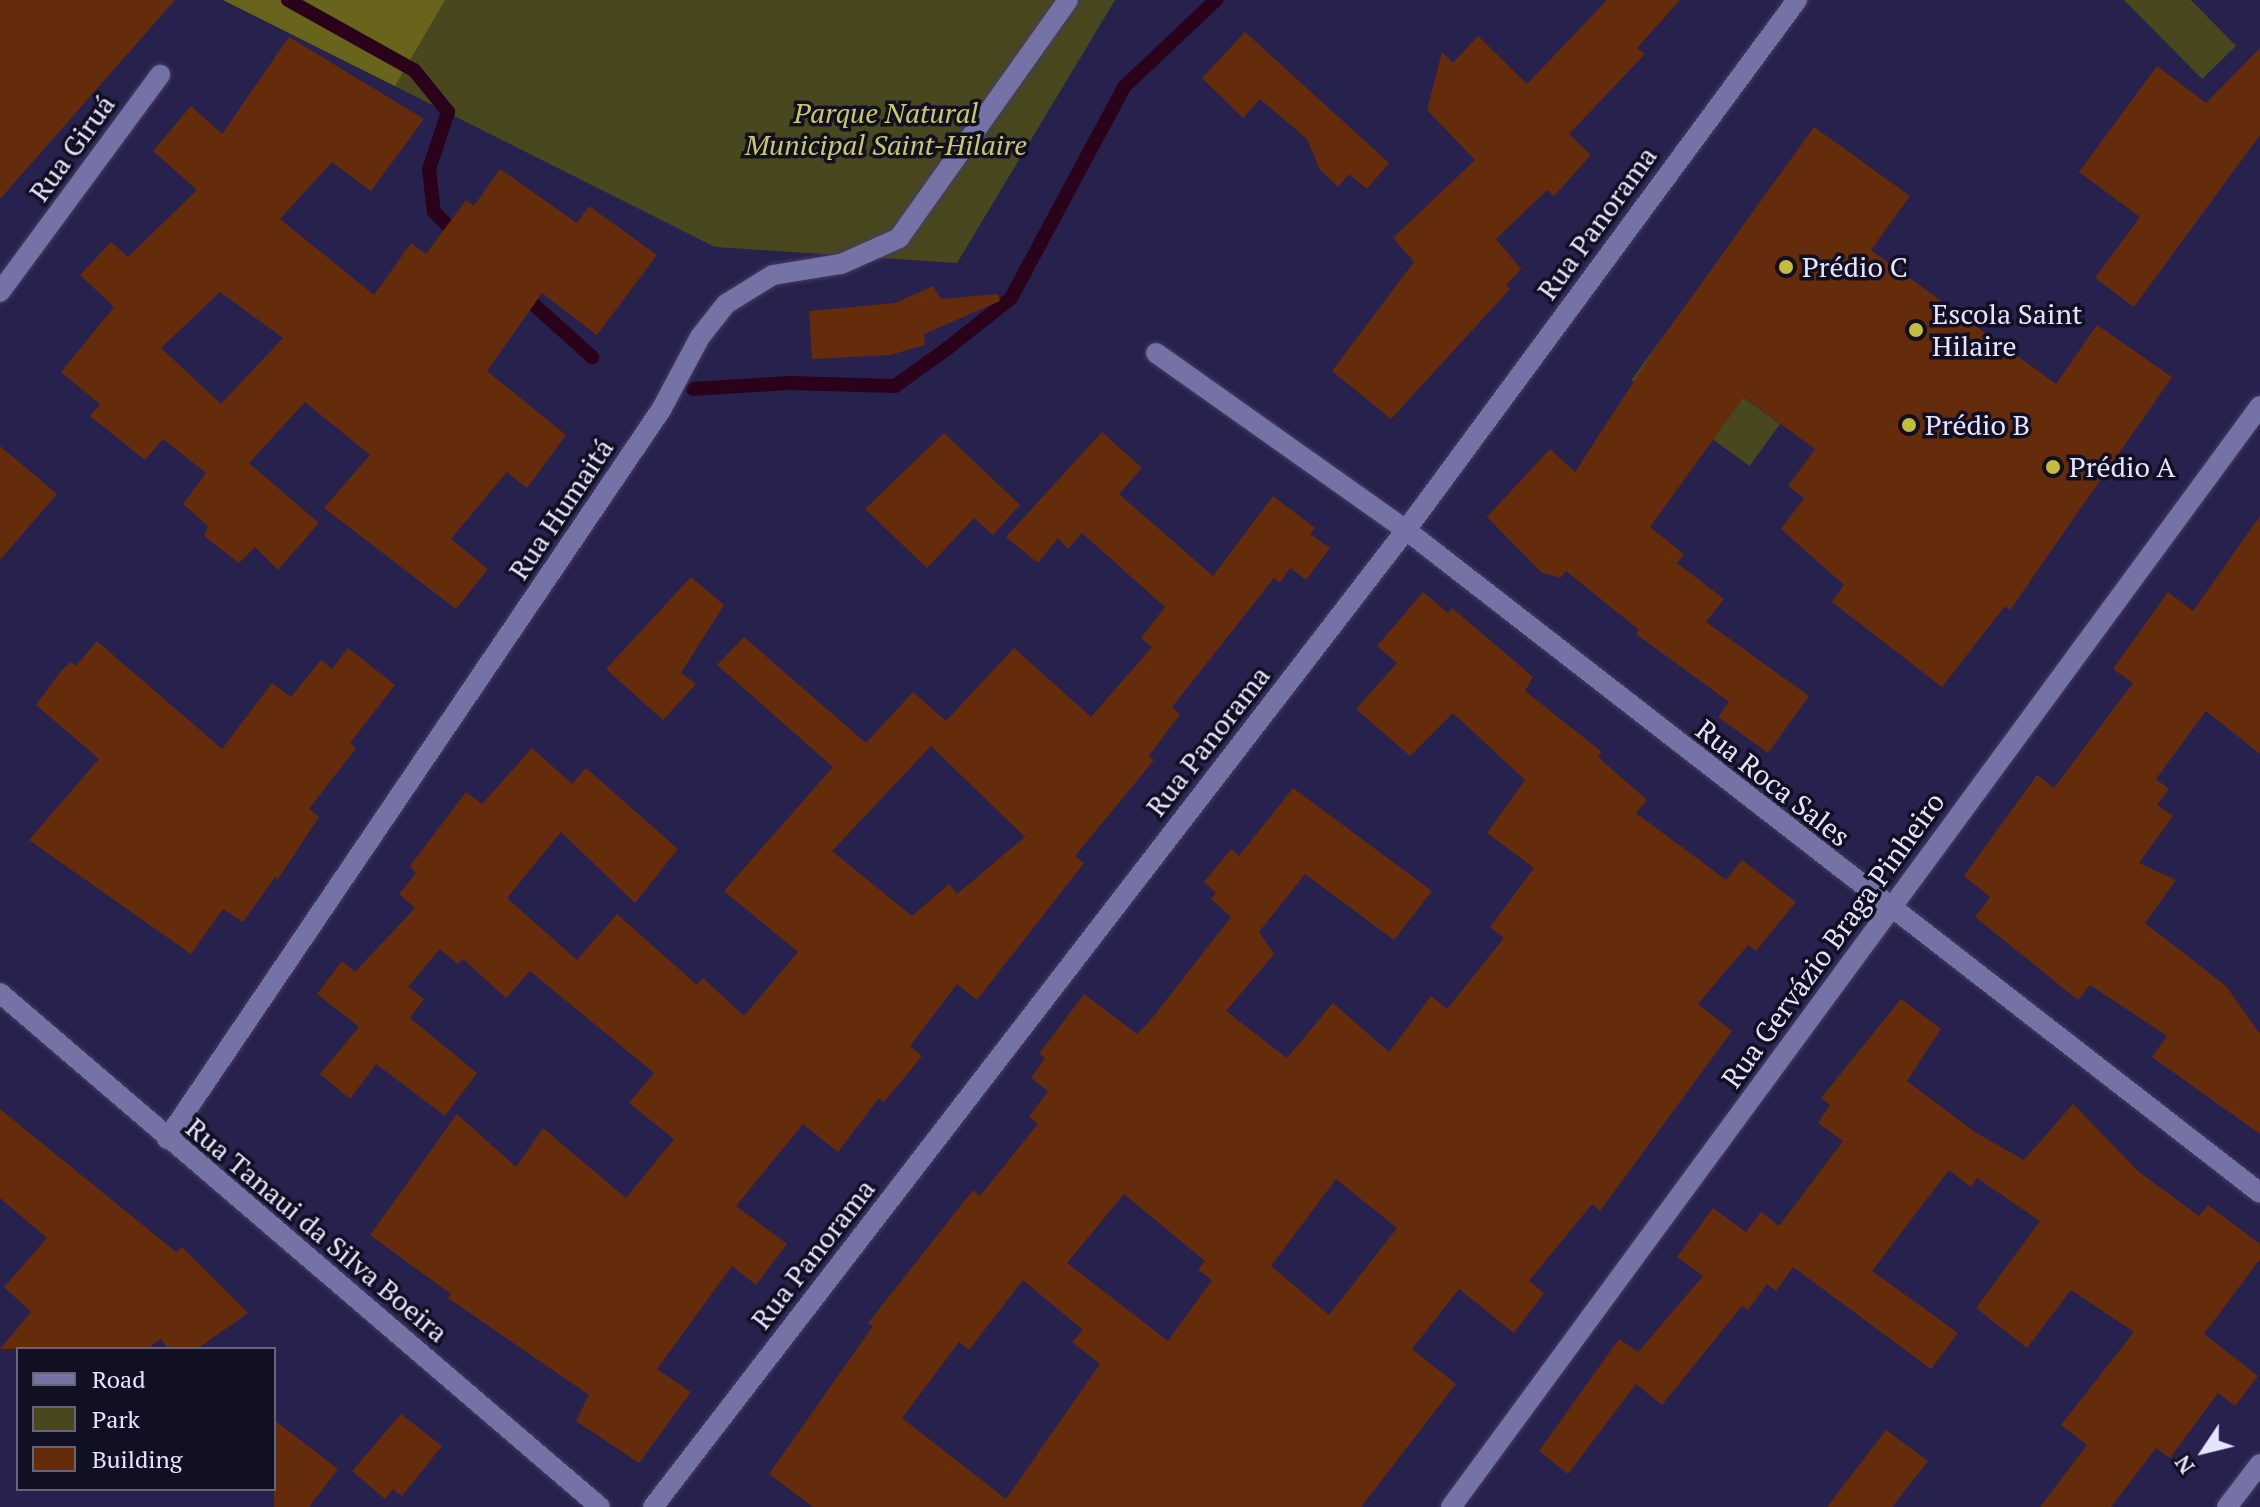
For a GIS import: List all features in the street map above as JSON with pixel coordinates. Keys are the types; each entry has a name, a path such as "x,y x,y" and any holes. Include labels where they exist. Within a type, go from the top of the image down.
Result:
{"street":[{"name":"Rua Humaitá","path":"167,1139 661,410 700,337 726,304 773,275 841,264 899,238 1068,0"},
{"name":"Rua Panorama","path":"653,1507 1406,530 1797,0"},
{"name":"Rua Giruá","path":"0,292 160,75"},
{"name":"Rua Roca Sales","path":"1156,353 1406,530 1891,911 2260,1193"},
{"name":"Rua Gervázio Braga Pinheiro","path":"1451,1507 2260,406"},
{"name":"Rua Tanaui da Silva Boeira","path":"0,993 600,1507"},
{"path":"2227,1507 2260,1464"}],"green space":[{"name":"Parque Natural Municipal Saint-Hilaire","path":"223,0 1115,0 957,263 715,247"},
{"path":"2124,0 2191,0 2236,46 2202,79"},
{"path":"1662,338 1780,424 1750,466 1631,380"}],"shaded area":[{"path":"223,0 445,0 395,86"}],"building":[{"path":"0,0 175,0 0,199"},
{"path":"1607,0 1680,0 1637,48 1645,54 1569,134 1591,155 1554,196 1547,190 1496,239 1521,269 1506,285 1510,289 1391,419 1332,371 1414,262 1393,238 1475,160 1427,110 1442,52 1453,63 1478,36 1527,84"},
{"path":"1245,32 1389,163 1367,189 1349,174 1338,187 1320,170 1307,139 1260,99 1243,118 1202,78"},
{"path":"289,37 424,119 371,191 332,162 280,219 374,295 411,243 426,254 466,200 474,206 500,169 577,223 589,206 657,255 597,335 542,293 487,371 566,435 527,488 507,472 451,539 488,569 456,609 324,508 370,455 305,402 249,463 319,523 278,570 255,547 239,563 204,536 208,526 183,504 206,473 163,439 145,460 90,416 100,404 61,372 114,307 80,275 111,242 128,257 197,190 153,151 191,106 222,134","holes":["220,292 283,338 221,404 161,348"]},
{"path":"2260,48 2260,135 2134,307 2095,278 2140,217 2079,172 2157,66 2206,103"},
{"path":"1814,127 1910,196 1871,250 2056,384 2097,325 2172,377 2010,610 2005,606 1942,687 1832,602 1844,585 1781,529 1804,498 1788,486 1815,449 1744,397 1650,527 1684,554 1677,563 1724,599 1706,622 1809,696 1768,753 1718,717 1729,702 1636,634 1639,630 1566,571 1560,578 1541,572 1487,517 1550,449 1575,472 1662,338"},
{"path":"933,286 941,299 998,294 1000,301 924,334 925,345 890,355 812,359 809,311 895,303"},
{"path":"1102,432 1142,468 1119,494 1213,576 1273,496 1315,528 1310,534 1330,548 1306,580 1290,568 1280,583 1274,578 1172,707 1180,714 1149,756 1154,760 1075,856 1084,863 977,1000 957,984 910,1046 922,1056 884,1102 879,1098 838,1152 803,1124 736,1206 787,1244 756,1285 732,1266 657,1369 691,1392 639,1463 576,1421 589,1395 448,1298 451,1294 370,1235 457,1114 516,1167 543,1128 626,1198 674,1139 629,1103 654,1073 530,971 506,998 463,959 458,964 440,949 408,987 424,999 410,1018 477,1073 445,1116 376,1064 350,1099 320,1074 359,1027 317,994 342,961 355,972 415,908 399,894 416,873 410,866 466,792 482,804 532,748 572,784 586,768 678,849 635,903 561,832 507,898 577,960 617,914 697,985 703,978 744,1016 798,952 724,891 833,767 717,665 744,637 866,743 913,692 946,721 1014,648 1091,717 1152,647 1141,638 1165,607 1082,533 1068,549 1058,538 1038,563 1006,537","holes":["931,746 1025,837 957,894 949,884 912,916 832,851"]},
{"path":"944,433 1020,505 993,535 974,518 927,568 865,509"},
{"path":"0,446 57,494 0,560"},
{"path":"2260,516 2260,754 2206,711 2156,779 2169,789 2157,805 2173,816 2139,863 2176,880 2145,923 2226,986 2260,1034 2260,1134 2152,1057 2167,1036 2090,985 2078,1000 1975,917 1990,897 1964,876 2037,775 2054,788 2133,683 2113,669 2168,592 2193,611"},
{"path":"691,577 724,605 681,673 696,684 663,720 606,669"},
{"path":"1423,592 1448,613 1452,608 1533,677 1525,691 1602,752 1598,757 1647,800 1636,813 1726,880 1742,860 1796,902 1756,951 1748,945 1698,1004 1732,1031 1600,1211 1592,1204 1529,1281 1544,1293 1514,1333 1459,1289 1412,1349 1456,1384 1361,1507 813,1507 769,1474 873,1326 868,1323 973,1190 980,1196 1038,1124 1029,1117 1048,1091 1031,1078 1045,1058 1039,1054 1084,994 1137,1034 1150,1021 1231,917 1211,899 1216,893 1204,882 1231,849 1239,856 1293,788 1432,891 1394,940 1305,874 1259,932 1274,954 1226,1011 1287,1058 1333,1003 1389,1052 1431,996 1447,1009 1504,938 1490,927 1534,868 1487,833 1525,780 1453,713 1410,756 1356,709 1397,663 1377,646","holes":["1336,1179 1397,1228 1329,1315 1271,1266","1124,1194 1205,1261 1198,1270 1212,1280 1168,1341 1067,1263","1023,1280 1083,1330 1072,1342 1100,1364 1006,1499 902,1418 959,1342 969,1350"]},
{"path":"97,641 222,749 272,683 291,697 321,660 332,669 348,648 395,685 350,743 356,748 309,809 319,817 278,879 275,877 243,922 223,909 191,954 29,840 99,759 36,705 61,671 71,662 76,666"},
{"path":"1901,999 1941,1029 1907,1081 1975,1132 2024,1160 2073,1104 2139,1172 2199,1216 2208,1205 2260,1244 2260,1259 2204,1334 2258,1376 2235,1406 2218,1393 2170,1458 2156,1448 2111,1507 2040,1507 2087,1445 2061,1425 2134,1332 2071,1290 2027,1348 1976,1308 2040,1221 1977,1178 1971,1187 1949,1170 1872,1271 1958,1333 1931,1369 1793,1267 1776,1291 1767,1284 1748,1310 1742,1306 1662,1405 1636,1384 1568,1474 1539,1451 1619,1339 1638,1352 1703,1276 1677,1257 1713,1208 1746,1232 1761,1212 1779,1226 1843,1141 1818,1123 1830,1105 1821,1098"},
{"path":"0,1109 176,1252 182,1247 248,1313 200,1347 167,1347 161,1339 150,1347 0,1349 31,1312 4,1287 47,1238 0,1198"},
{"path":"401,1414 442,1446 402,1496 393,1489 385,1499 352,1471"},
{"path":"276,1422 338,1469 309,1507 274,1507"},
{"path":"1886,1430 1928,1461 1892,1507 1827,1507"}],"waterway":[{"path":"288,0 414,70 448,112 429,169 434,212 461,239"},
{"path":"693,389 789,383 895,386 948,348 1011,298 1124,87 1216,0"},
{"path":"521,293 592,357"}],"place":[{"name":"Prédio C","path":"1786,267"},
{"name":"Escola Saint Hilaire","path":"1916,330"},
{"name":"Prédio B","path":"1909,425"},
{"name":"Prédio A","path":"2053,467"}]}
